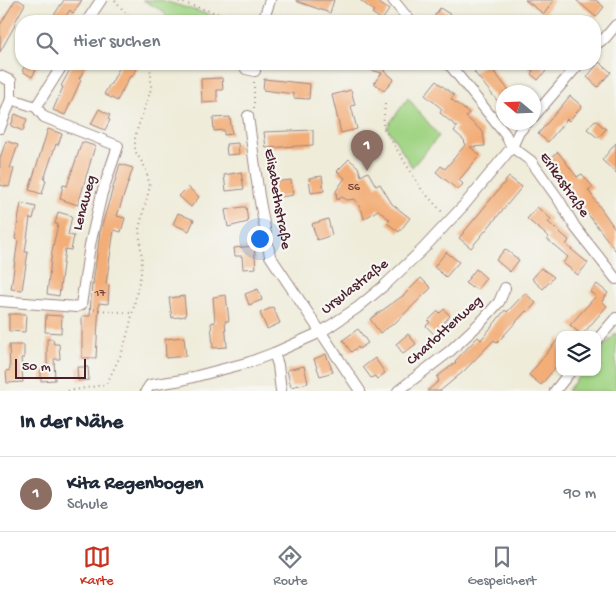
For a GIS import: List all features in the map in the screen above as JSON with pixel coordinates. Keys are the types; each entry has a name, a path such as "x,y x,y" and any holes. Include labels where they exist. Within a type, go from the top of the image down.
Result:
{"street":[{"path":"90,15 101,0"},
{"path":"264,15 270,0"},
{"path":"393,0 405,15"},
{"path":"601,41 606,38 616,25"},
{"path":"36,107 59,70"},
{"name":"Erikastraße","path":"454,70 505,134 512,146 531,161 559,200 575,228 616,279"},
{"path":"541,108 574,70"},
{"path":"0,76 10,81 11,99 0,128"},
{"name":"Lenaweg","path":"11,99 36,107 44,117 118,146 102,193 90,245 81,305"},
{"name":"Elisabethstraße","path":"248,116 259,196 270,256 321,332"},
{"name":"Ursulastraße","path":"146,391 150,385 182,386 274,353 321,332 357,308 422,250 465,204 512,146 522,130"},
{"name":"Charlottenweg","path":"398,391 450,351 482,321 499,302 505,288"},
{"path":"0,301 76,307 81,305"},
{"path":"601,335 616,318"},
{"path":"321,332 360,391"},
{"path":"274,353 278,365 281,391"},
{"path":"555,391 567,376"}],"path":[{"path":"115,0 127,15"},
{"path":"174,0 223,15"},
{"path":"68,391 107,383 122,352 129,329 141,273 142,260 138,229 150,186 145,167 135,151 135,136 151,89 150,70"},
{"path":"248,116 254,109 252,70"},
{"path":"385,104 383,127 422,190 449,219"},
{"path":"81,305 85,309 132,313"}],"green space":[{"path":"143,0 161,0 210,15 165,15 164,12"},
{"path":"408,98 439,136 412,167 387,127"},
{"path":"616,333 616,391 567,391 580,376 601,376 601,350"}],"building":[{"path":"15,0 25,4 19,15 15,15 15,25 0,52 0,25"},
{"path":"64,0 82,0 73,13 70,10 67,15 54,15"},
{"path":"296,0 334,0 330,13"},
{"path":"360,0 375,0 389,10 386,15 375,15 372,13 374,11"},
{"path":"525,0 554,0 544,14"},
{"path":"576,0 596,0 604,7 598,15 594,15"},
{"path":"440,8 451,15 435,15"},
{"path":"601,64 611,72 598,87 587,77 593,70 601,70"},
{"path":"23,70 36,70 32,77"},
{"path":"70,70 84,70 65,115 53,110 63,87 61,86"},
{"path":"118,70 136,70 132,77 130,76 117,101 104,94"},
{"path":"371,70 385,70 394,79 384,91 374,83 382,73"},
{"path":"477,70 493,70 504,85 496,85 496,99 474,72"},
{"path":"532,70 546,71 538,80 531,74"},
{"path":"222,78 223,90 217,90 217,102 202,103 201,79"},
{"path":"264,79 310,84 309,99 294,98 294,94 263,90"},
{"path":"436,81 454,95 451,99 469,113 466,117 483,132 485,146 470,147 480,155 459,180 463,184 458,190 436,172 441,166 445,169 466,144 454,131 457,127 440,113 442,109 425,95"},
{"path":"351,90 355,105 351,106 357,129 341,133 332,95"},
{"path":"570,96 582,106 569,121 567,119 548,142 538,134"},
{"path":"99,109 110,115 108,119 110,120 105,130 91,124"},
{"path":"15,114 27,119 23,131 11,126"},
{"path":"230,117 232,134 224,135 224,130 214,131 213,118"},
{"path":"595,120 606,129 598,138 587,129"},
{"path":"48,129 62,134 58,145 56,144 44,179 46,180 42,194 29,190"},
{"path":"313,130 313,145 266,148 264,132"},
{"path":"6,141 18,145 10,168 14,169 9,187 0,185 0,158"},
{"path":"82,142 95,146 78,205 60,199 63,185 67,186"},
{"path":"238,143 239,154 227,155 226,144"},
{"path":"616,143 616,173 602,160"},
{"path":"558,152 577,177 582,174 593,187 588,190 616,230 616,251 558,175 545,161"},
{"path":"349,159 358,167 361,176 368,172 376,186 380,184 392,204 410,218 399,232 387,223 390,220 378,210 364,219 355,199 347,200 342,197 337,200 336,191 345,178 337,171"},
{"path":"120,164 133,168 117,216 125,218 121,232 114,230 106,284 109,285 108,304 99,303 96,358 82,358 82,316 90,316 92,283 100,232"},
{"path":"241,172 244,189 226,191 224,175"},
{"path":"322,176 324,191 311,193 309,178"},
{"path":"509,177 522,187 471,248 459,238"},
{"path":"291,180 293,195 274,198 272,182"},
{"path":"188,187 199,197 191,207 179,196"},
{"path":"21,203 36,207 33,219 30,218 25,252 28,252 22,290 11,289 18,240 15,239"},
{"path":"246,207 248,222 228,227 225,210"},
{"path":"537,207 551,219 548,222 569,240 566,245 588,263 578,275 563,263 568,257 547,239 549,237 527,219"},
{"path":"58,212 72,216 68,235 74,236 71,250 65,249 59,296 47,294 52,251 58,224 55,224"},
{"path":"178,213 194,220 189,231 173,224"},
{"path":"328,219 332,235 317,240 312,224"},
{"path":"254,246 256,268 243,269 242,256 235,256 234,248"},
{"path":"505,249 519,260 510,272 496,260"},
{"path":"446,252 459,262 446,277 434,267"},
{"path":"541,268 554,277 543,289 532,279"},
{"path":"476,269 486,278 477,290 465,283"},
{"path":"421,278 431,288 396,322 380,333 370,319 404,295"},
{"path":"597,284 608,293 602,301 607,306 585,331 577,331 570,325 596,296 590,292"},
{"path":"258,289 262,300 249,305 245,294"},
{"path":"525,293 536,303 528,312 526,311 497,343 494,340 464,371 440,391 427,391 439,381 437,377 456,362 478,337 481,340 505,310 507,312"},
{"path":"226,295 229,321 225,321 227,347 213,348 211,323 215,322 213,297"},
{"path":"184,296 186,316 172,318 169,298"},
{"path":"273,307 280,323 267,329 260,313"},
{"path":"444,309 450,316 440,327 442,329 435,335 426,326 430,322 428,321 438,311 440,313"},
{"path":"9,314 26,314 25,332 9,331"},
{"path":"46,315 62,316 61,333 45,332"},
{"path":"358,329 368,343 351,352 343,340"},
{"path":"408,334 416,344 403,354 396,344"},
{"path":"184,337 186,356 166,358 165,339"},
{"path":"47,339 53,339 54,344 59,344 60,359 54,359 55,380 41,381 41,370 47,369"},
{"path":"556,342 556,367 541,385 529,375"},
{"path":"9,345 24,345 24,358 21,358 23,382 7,383 6,371 10,370"},
{"path":"326,354 333,372 320,376 314,359"},
{"path":"375,358 385,373 377,379 375,376 371,378 363,367"},
{"path":"304,366 308,383 291,387 287,370"},
{"path":"77,367 88,367 89,380 78,381"}],"place":[{"name":"Kita Regenbogen","path":"367,171"}]}
